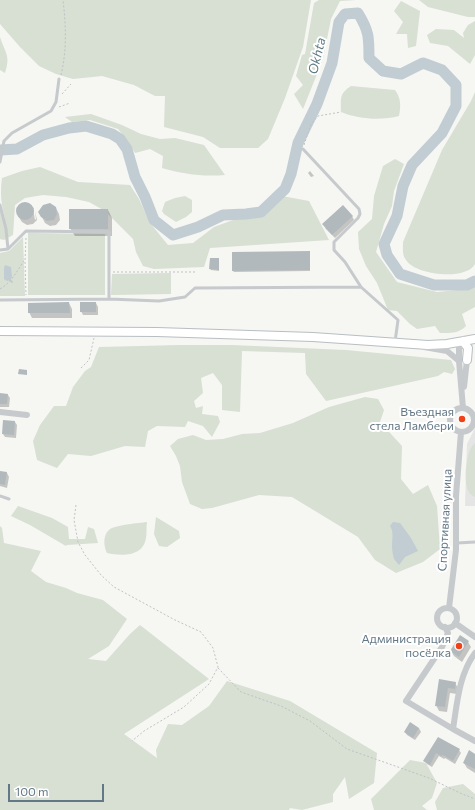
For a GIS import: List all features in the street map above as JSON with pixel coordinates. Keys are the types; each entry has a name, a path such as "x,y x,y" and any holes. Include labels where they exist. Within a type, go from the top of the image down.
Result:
{"main road":[{"path":"0,331 157,332 313,337 417,344 447,344 475,339"},
{"path":"463,341 468,348 463,360"},
{"path":"463,360 475,350"}],"street":[{"path":"417,344 427,348 447,351 463,360 463,408"},
{"path":"463,408 470,411 475,420 471,428 467,431 461,432 455,430 451,424 450,418 453,412 463,408"},
{"path":"0,412 27,415"},
{"name":"Спортивная улица","path":"455,623 457,616 455,612 449,608 457,542 457,490 461,432"},
{"path":"449,608 443,609 437,616 438,621 445,627 448,633 442,647 406,701 475,741"},
{"path":"445,627 450,627 455,623 475,637"},
{"path":"452,729 463,676 471,658 475,653"}],"lane":[{"path":"0,161 4,142 12,133 51,110 56,102 60,80"},
{"path":"303,149 359,209 360,214 358,218 334,242 334,250 345,262 361,287 398,320 395,342"},
{"path":"0,205 6,229 8,249"},
{"path":"0,250 8,249 26,231 109,232 109,299"},
{"path":"0,300 109,299 159,301 185,298 196,288 361,287"},
{"path":"0,496 8,499"},
{"path":"457,542 475,542"}],"path":[{"path":"60,80 65,58 66,41 66,22 63,0"},
{"path":"56,102 71,84"},
{"path":"51,110 70,103"},
{"path":"303,149 304,141 311,124 318,116 341,112"},
{"path":"26,231 26,300"},
{"path":"0,289 8,285 25,261"},
{"path":"108,272 196,272"},
{"path":"81,368 89,360 95,332"},
{"path":"76,505 74,520 78,542 85,555 101,575 114,587 175,620 201,632 213,648 218,667 241,692 281,706 310,721 347,749 429,778 475,799"},
{"path":"132,741 144,731 184,707 209,684 218,667"}],"shaded area":[{"path":"0,0 311,0 303,47 285,98 268,139 258,148 220,148 203,137 164,127 165,96 155,96 134,85 102,76 73,79 56,74 39,66 0,24"},
{"path":"319,0 356,0 340,1 331,19 323,59 303,109 294,94 303,85 296,76 302,55 305,54 314,3"},
{"path":"419,0 475,0 475,17 468,17 428,7"},
{"path":"401,1 420,11 416,46 408,48 407,34 396,34 403,22 394,11"},
{"path":"475,21 475,55 470,64 448,46 430,43 427,35 436,29 454,30 464,38 463,33 468,25"},
{"path":"0,37 7,54 7,67 5,73 0,70"},
{"path":"351,86 395,90 400,102 399,116 392,118 370,118 341,112 341,103 344,91"},
{"path":"475,92 475,264 470,269 462,273 440,274 429,272 411,265 406,260 403,254 403,242 442,150"},
{"path":"91,114 122,125 141,134 160,139 175,138 204,145 225,175 209,176 178,172 162,168 163,156 150,149 135,153 128,141 118,129 90,120 72,122 65,117"},
{"path":"395,159 404,164 394,191 392,206 384,224 376,252 397,282 437,292 468,289 475,285 475,307 462,314 466,326 457,332 440,333 435,326 417,329 397,311 388,310 377,283 366,266 359,249 358,232 372,219 374,196 383,166"},
{"path":"40,167 78,182 130,185 139,199 150,223 168,245 193,243 214,227 236,219 262,215 282,196 309,201 329,240 210,248 204,267 154,269 143,266 136,252 133,239 105,211 89,202 66,197 43,195 25,198 15,205 13,235 4,240 0,239 0,210 5,219 1,198 2,178"},
{"path":"185,196 192,200 192,212 176,222 164,214 162,211 165,202"},
{"path":"28,233 105,234 105,295 28,295"},
{"path":"23,237 25,296 0,296 0,253 9,251"},
{"path":"5,265 11,267 12,277 7,281 4,279"},
{"path":"171,273 171,294 111,295 112,274"},
{"path":"232,345 346,350 451,360 455,369 452,374 444,372 438,376 326,401 306,374 305,353 242,351 240,412 222,410 222,385 213,373 201,378 203,393 194,401 196,408 203,406 202,414 218,416 220,422 212,437 203,426 188,421 185,427 157,426 148,431 145,447 125,446 91,456 68,454 57,468 37,460 33,441 40,425 54,406 66,406 73,387 85,371 91,367 99,347"},
{"path":"365,397 378,399 384,410 380,422 402,446 401,479 413,494 428,485 437,506 440,549 423,562 396,573 375,560 358,537 292,497 259,495 212,508 202,509 190,504 182,482 180,466 170,446 178,439 193,435 206,440 223,439 242,434 260,433 293,423 329,407"},
{"path":"475,428 475,506 465,506 467,444"},
{"path":"475,443 475,497 468,490 466,483 466,464 472,446"},
{"path":"18,506 52,518 68,527 69,539 85,539 88,527 94,529 98,543 66,546 11,516"},
{"path":"156,517 179,531 180,538 167,547 159,546 154,534"},
{"path":"147,522 146,538 141,549 125,555 107,553 105,536 109,530 119,526"},
{"path":"393,522 400,523 418,551 405,557 399,565 394,559 392,551 392,533 390,526"},
{"path":"0,526 2,528 4,543 41,551 31,571 46,582 103,600 127,619 109,646 88,659 106,661 140,625 209,679 124,734 157,758 156,750 168,724 182,725 209,706 227,681 290,701 377,753 374,783 349,799 345,777 333,794 333,802 302,810 290,808 289,810 0,810"},
{"path":"410,760 426,763 437,783 432,798 422,806 427,810 374,810 371,799"},
{"path":"463,784 475,794 475,810 437,810 435,802 443,788"}],"building":[{"path":"25,202 31,205 34,211 31,217 25,220 19,217 16,211 19,205"},
{"path":"50,203 56,207 57,214 54,220 47,221 41,217 38,212 43,205"},
{"path":"343,205 353,216 332,235 322,224"},
{"path":"69,209 108,209 108,229 69,229"},
{"path":"310,251 310,270 232,271 232,252"},
{"path":"210,258 219,258 219,270 209,269"},
{"path":"69,302 70,313 28,313 28,303"},
{"path":"80,302 96,302 96,312 80,312"},
{"path":"19,369 27,370 27,375 18,374"},
{"path":"0,393 8,394 7,404 0,404"},
{"path":"3,420 15,421 14,435 2,434"},
{"path":"0,471 7,472 5,485 0,484"},
{"name":"Администрация посёлка","path":"460,635 469,641 459,657 450,651"},
{"path":"439,679 456,682 455,689 448,688 445,707 435,706"},
{"path":"410,722 419,728 413,738 404,732"},
{"path":"438,737 460,749 453,761 436,753 430,765 423,761"},
{"path":"469,750 475,754 475,769 463,763"}],"waterway":[{"name":"Okhta","path":"0,150 17,149 43,135 69,128 86,126 112,134 120,139 127,149 135,177 154,220 173,235 198,227 223,215 261,212 285,189 291,174 298,143 317,104 332,63 339,22 345,14 358,13 368,34 369,58 383,71 401,74 423,63 442,70 456,85 456,106 442,133 412,165 403,186 397,216 384,244 387,255 400,274 434,285 467,285 475,281"}],"place":[{"name":"Въездная стела Ламбери","path":"462,419"},
{"name":"Администрация посёлка","path":"459,646"}]}
